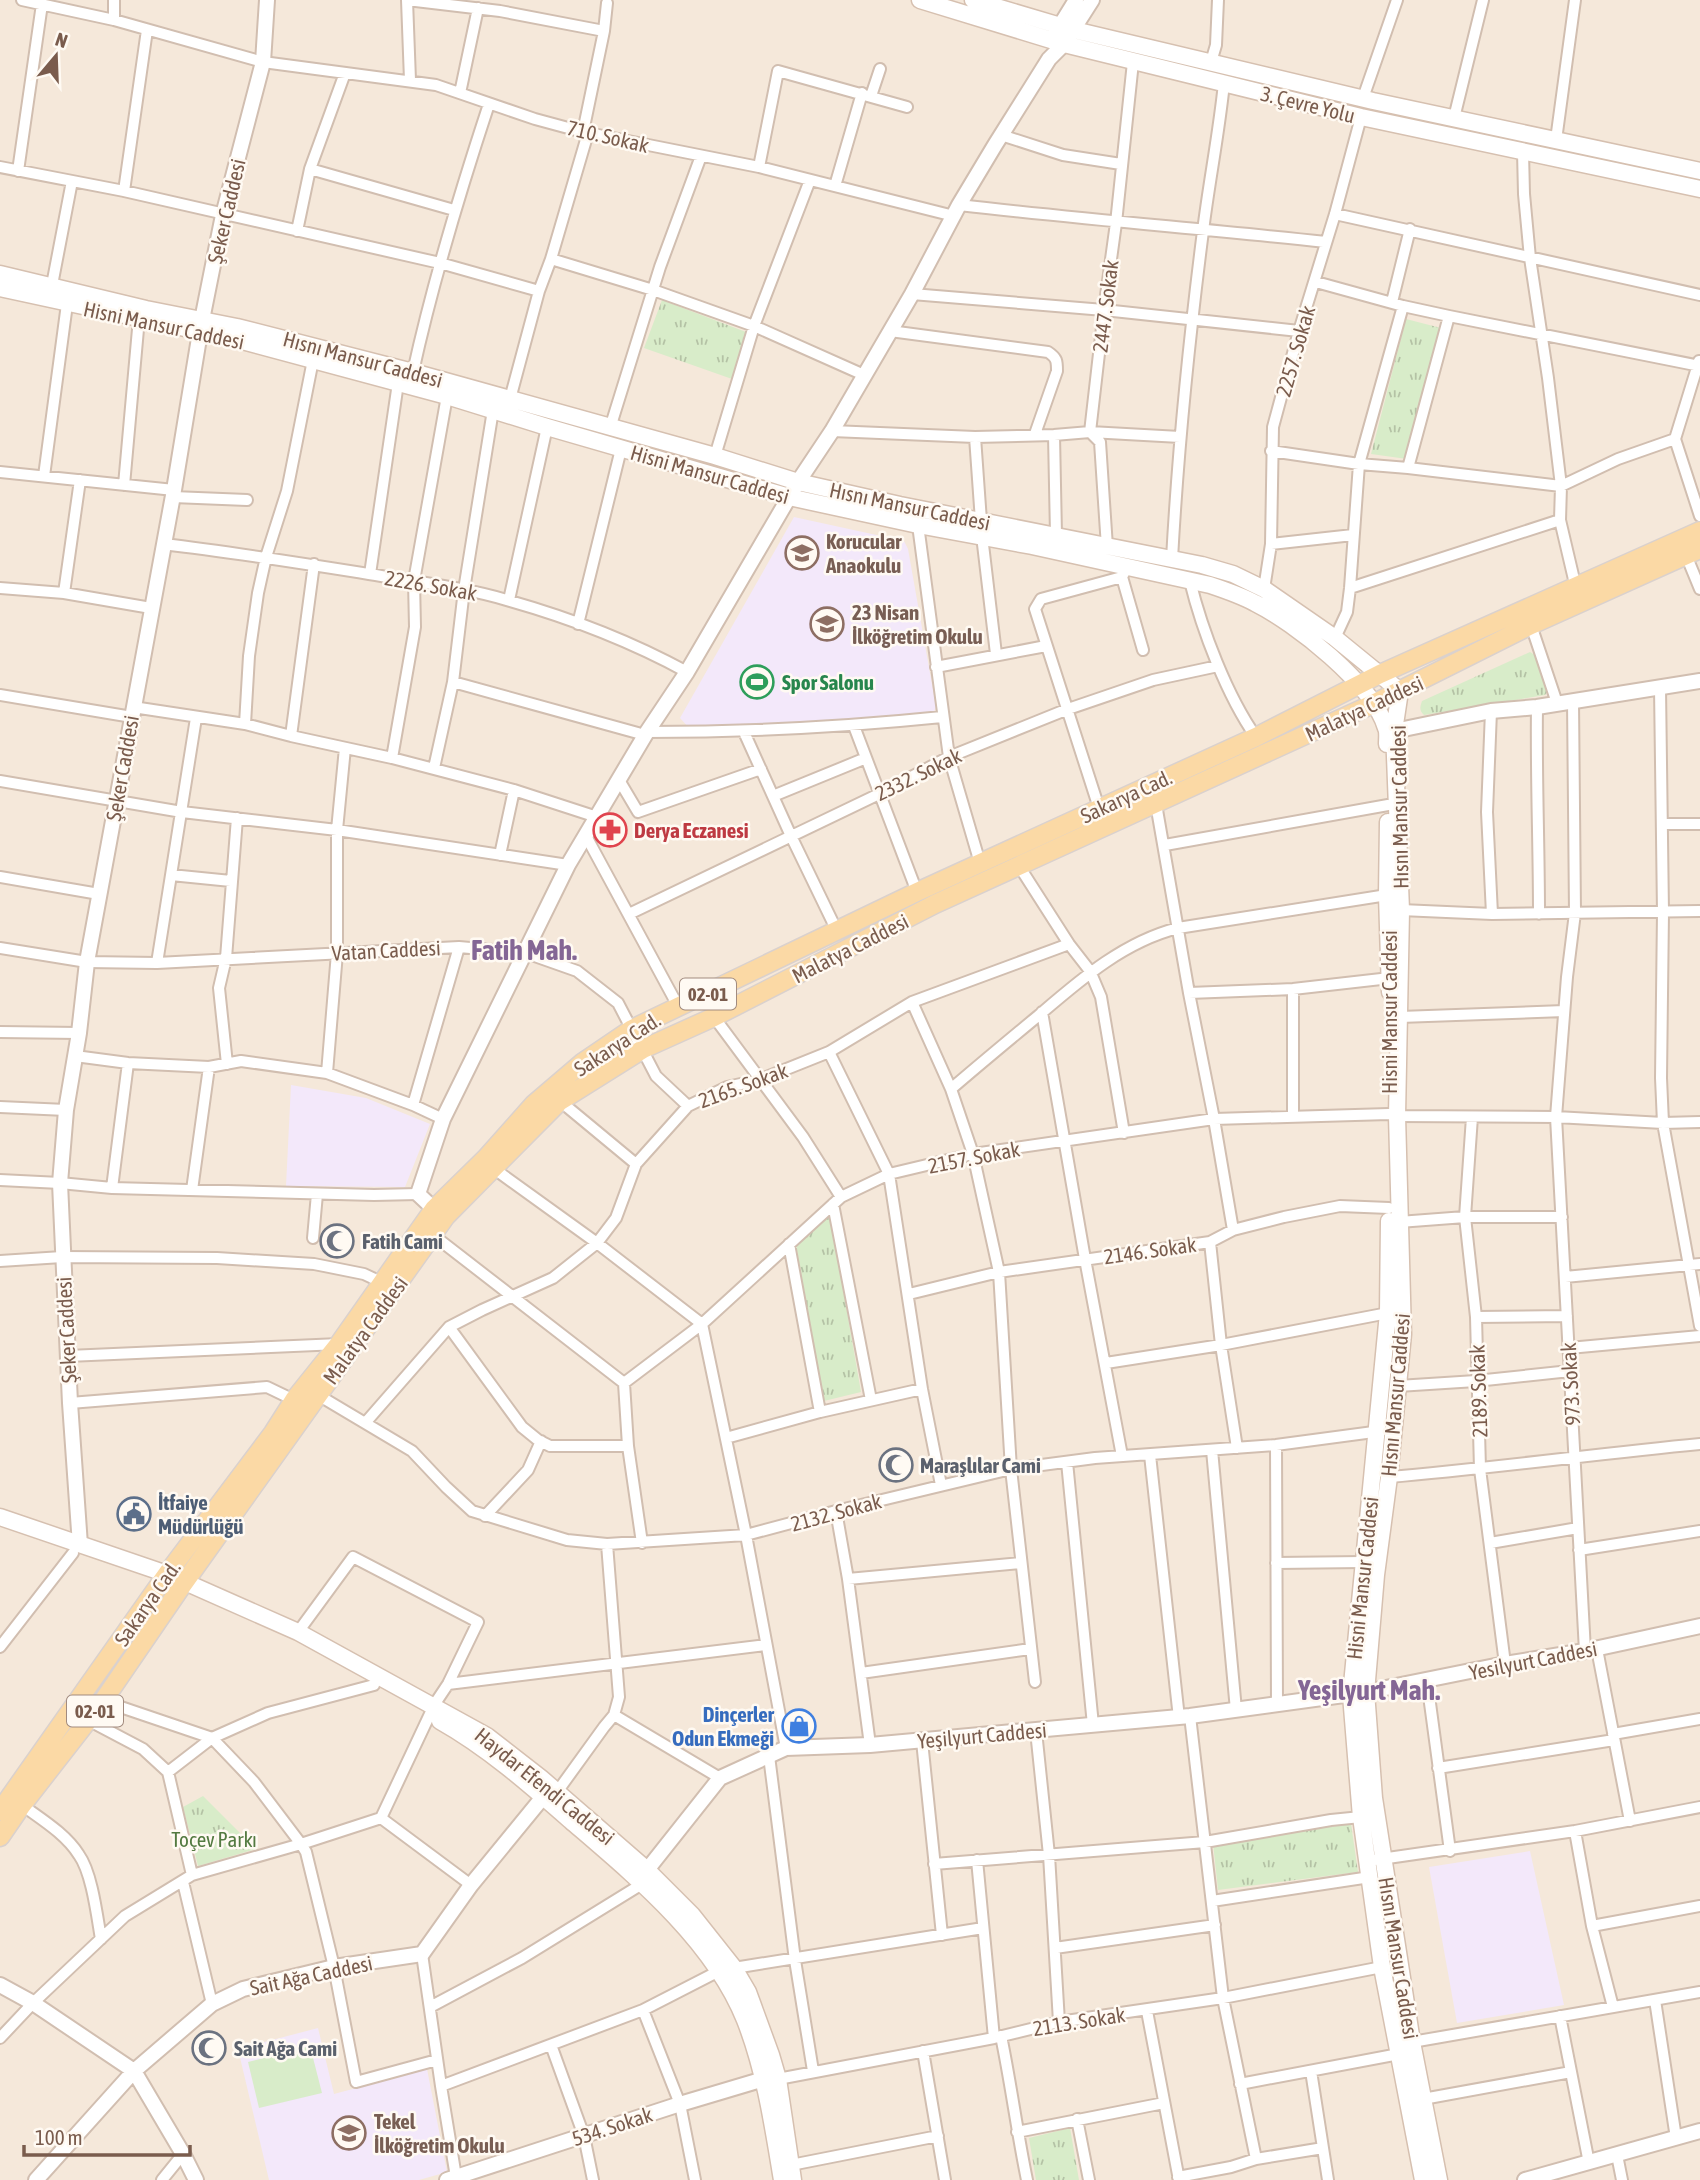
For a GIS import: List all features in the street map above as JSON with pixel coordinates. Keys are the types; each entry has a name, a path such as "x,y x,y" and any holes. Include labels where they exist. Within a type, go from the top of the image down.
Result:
{"main road":[{"name":"3. Çevre Yolu","path":"920,0 1062,35 1211,62 1700,171"},
{"name":"3. Çevre Yolu","path":"974,0 1133,62 1361,117 1700,189"},
{"name":"Hısnı Mansur Caddesi","path":"0,274 146,309 201,326 413,372 715,456 798,482 981,528 1056,535 1233,574 1264,589 1335,638 1400,691 1394,731 1401,910 1400,1017 1393,1115 1403,1334 1389,1477 1358,1693 1374,1798 1373,1866 1412,2042 1438,2180"},
{"name":"Hisni Mansur Caddesi","path":"0,288 139,318 201,326 231,338 447,396 789,497 918,525 981,528 1124,572 1190,581 1234,593 1283,620 1329,654 1359,684 1387,728 1387,895 1393,1115 1388,1313 1363,1562 1358,1693 1361,1817 1373,1866 1382,1967 1423,2180"},
{"name":"Sakarya Cad.","path":"0,1837 8,1801 164,1579 273,1433 294,1400 339,1344 434,1209 486,1158 534,1104 582,1063 632,1029 917,892 1256,737 1380,674 1700,531"},
{"name":"Malatya Caddesi","path":"183,1586 446,1216 560,1101 643,1049 714,1017 935,904 1373,704 1531,625 1693,552"},
{"name":"Haydar Efendi Caddesi","path":"0,1517 76,1549"},
{"name":"Haydar Efendi Caddesi","path":"0,1527 164,1579 298,1632 432,1710"},
{"name":"Sakarya Cad.","path":"8,1801 88,1720 183,1586"},
{"name":"Haydar Efendi Caddesi","path":"183,1586 374,1685 487,1736 644,1877 692,1915 727,1970 748,1992 768,2044 782,2180"},
{"name":"Haydar Efendi Caddesi","path":"771,2079 792,2172"}],"street":[{"name":"710. Sokak","path":"22,0 114,20 263,62 410,80 586,132 956,210 1203,229 1326,242"},
{"path":"114,0 114,20"},
{"name":"Şeker Caddesi","path":"76,1549 60,1183 66,1110 87,962 201,326 223,215 263,62 267,0"},
{"path":"410,80 407,0 478,8 604,31"},
{"path":"418,1194 443,1119 568,865 646,734 687,672 798,482 832,431 912,294 956,210 1049,59 1076,0"},
{"path":"1062,35 1092,0"},
{"path":"1211,62 1216,45 1218,0"},
{"path":"1363,98 1398,0"},
{"path":"1454,118 1483,0"},
{"path":"1556,140 1575,0"},
{"path":"510,399 586,132 607,3"},
{"path":"18,171 42,4"},
{"path":"460,93 478,8"},
{"path":"124,191 147,30"},
{"name":"2447. Sokak","path":"1107,547 1100,442 1090,432 1133,62"},
{"path":"835,186 867,95 880,69"},
{"path":"759,167 778,71 906,107"},
{"path":"297,231 310,169 345,73"},
{"path":"1172,559 1180,437 1192,319 1224,83"},
{"path":"413,372 425,316 454,210 489,104"},
{"name":"2257. Sokak","path":"1264,589 1271,544 1273,427 1361,117"},
{"path":"1001,135 1063,155 1121,164"},
{"path":"1523,152 1530,258 1561,486 1560,520 1576,588"},
{"path":"610,428 660,267 701,156"},
{"path":"0,167 124,191 440,263 539,291"},
{"path":"310,169 454,210"},
{"path":"715,456 754,326 810,180"},
{"path":"52,285 72,181"},
{"path":"1335,214 1700,295"},
{"path":"1335,638 1347,612 1359,464 1397,304 1410,229"},
{"path":"551,259 653,290 754,326 864,375"},
{"path":"1316,282 1449,316 1699,364 1675,439 1700,516"},
{"path":"912,294 1104,310 1299,331"},
{"path":"44,476 67,304"},
{"path":"1408,468 1449,316"},
{"path":"124,485 139,318"},
{"path":"890,331 1048,352 1055,357 1057,371 1035,435"},
{"path":"244,724 249,656 258,593 266,557 287,491 313,360"},
{"path":"370,574 398,383"},
{"path":"392,758 415,627 414,581 447,396"},
{"path":"434,768 453,682 464,590 493,410"},
{"path":"509,600 547,427"},
{"path":"832,431 975,437 1090,432 1180,437"},
{"path":"1054,435 1056,535"},
{"path":"975,437 981,528 996,654"},
{"path":"1271,451 1359,464 1561,486 1618,459 1675,439"},
{"path":"578,624 621,449"},
{"path":"0,472 247,500"},
{"path":"64,593 80,480"},
{"path":"1350,588 1560,520"},
{"path":"918,525 948,758 980,863"},
{"path":"1271,544 1353,535"},
{"name":"2226. Sokak","path":"163,544 314,564 509,600 660,657 687,672"},
{"path":"1693,552 1700,589"},
{"path":"291,736 314,564"},
{"path":"1099,808 1046,646 1036,612 1038,601 1124,572 1143,650"},
{"path":"1190,581 1218,666 1256,737"},
{"path":"0,588 64,593 151,608"},
{"path":"1531,625 1557,703"},
{"path":"936,667 1046,646"},
{"name":"2332. Sokak","path":"629,914 948,758 1068,709 1153,680 1218,666"},
{"path":"1394,731 1490,711 1537,707 1700,681"},
{"path":"453,682 646,734 854,726 942,717"},
{"path":"1660,688 1662,1123 1695,1265 1700,1326"},
{"path":"0,696 244,724 434,768 597,817"},
{"name":"973. Sokak","path":"1573,701 1576,914 1564,1011 1556,1117 1573,1456 1579,1550 1591,1650 1614,1737 1630,1821"},
{"path":"1537,707 1539,914"},
{"path":"1490,711 1487,813 1492,914"},
{"path":"157,962 196,718"},
{"path":"854,726 917,892"},
{"path":"744,732 837,931"},
{"path":"327,1073 337,953 337,830 345,748"},
{"path":"773,796 866,758"},
{"path":"619,780 638,812 761,769"},
{"path":"0,781 182,812 337,830 568,865"},
{"path":"500,855 514,790"},
{"path":"1156,804 1233,1230"},
{"path":"1165,845 1388,805"},
{"path":"227,1064 219,988 226,958 237,818"},
{"path":"1662,824 1700,824"},
{"path":"586,835 678,1006"},
{"path":"1019,866 1069,944 1090,971 1101,997 1124,1133"},
{"path":"171,875 231,881"},
{"path":"0,877 99,894"},
{"path":"951,1089 1090,971 1161,932 1387,895"},
{"path":"1401,910 1492,914 1700,911"},
{"name":"2165. Sokak","path":"366,1422 449,1327 553,1278 597,1243 616,1218 636,1164 688,1106 727,1087 759,1080 829,1052 912,1002 1069,944"},
{"path":"413,1104 458,947"},
{"name":"Vatan Caddesi","path":"0,948 87,962 157,962 458,947 526,953 577,971 618,1003 656,1076 688,1106"},
{"path":"1189,993 1293,989 1390,978"},
{"path":"1293,989 1293,1116"},
{"path":"912,1002 951,1089 973,1154 999,1272 1011,1469 1035,1682"},
{"path":"1400,1017 1564,1011"},
{"path":"1042,1012 1122,1456"},
{"path":"714,1017 803,1137 837,1200 870,1400"},
{"path":"0,1032 79,1033"},
{"path":"829,1052 890,1174 922,1389 941,1485"},
{"path":"75,1056 128,1063 209,1067 241,1061 327,1073 413,1104 443,1119"},
{"path":"112,1188 128,1063"},
{"path":"192,1190 209,1067"},
{"path":"560,1101 636,1164"},
{"path":"0,1107 66,1110"},
{"name":"2157. Sokak","path":"624,1383 702,1324 837,1200 890,1174 973,1154 1214,1119 1393,1115 1700,1122"},
{"name":"2189. Sokak","path":"1472,1117 1465,1217 1476,1317 1480,1469 1505,1664"},
{"path":"493,1168 597,1243 702,1324 746,1535 786,1748"},
{"path":"0,1180 112,1188 418,1194 434,1209"},
{"path":"313,1238 317,1194"},
{"name":"2146. Sokak","path":"909,1294 999,1272 1210,1242 1233,1230 1340,1206 1389,1208"},
{"path":"1399,1222 1465,1217 1562,1217"},
{"path":"433,1235 624,1383 628,1446 642,1543"},
{"path":"1210,1242 1221,1345 1237,1448"},
{"path":"789,1244 820,1412"},
{"path":"0,1261 62,1257 217,1258 314,1264 364,1273 383,1283"},
{"path":"1565,1277 1695,1265"},
{"path":"1106,1363 1221,1345 1388,1313"},
{"path":"1476,1317 1567,1316"},
{"path":"449,1327 523,1427 541,1441 550,1446 628,1446"},
{"path":"1569,1348 1700,1336"},
{"path":"68,1356 339,1344"},
{"path":"1398,1386 1570,1371"},
{"path":"70,1403 267,1387 294,1400"},
{"path":"726,1438 820,1412 922,1389"},
{"name":"2132. Sokak","path":"318,1395 412,1451 471,1511 567,1541 607,1544 746,1535 1011,1469 1122,1456 1276,1444 1394,1428"},
{"path":"485,1516 528,1470 541,1441"},
{"path":"1276,1444 1277,1704"},
{"path":"1389,1477 1700,1444"},
{"path":"1212,1450 1236,1710"},
{"path":"1150,1455 1184,1717 1205,1842 1223,1998 1256,2159"},
{"path":"1067,1462 1093,1725"},
{"path":"836,1511 870,1745"},
{"path":"1490,1542 1578,1528"},
{"path":"1579,1550 1700,1531"},
{"path":"452,2179 422,1954 471,1885 614,1715 619,1698 607,1544"},
{"path":"0,1647 76,1549"},
{"path":"0,2038 125,1916 188,1879 381,1818 432,1710 448,1684 478,1622 353,1557 298,1632"},
{"path":"1276,1563 1363,1562"},
{"path":"848,1579 1021,1563"},
{"name":"Yesilyurt Caddesi","path":"1358,1693 1591,1650 1700,1626"},
{"path":"448,1684 766,1645"},
{"path":"861,1673 1030,1649"},
{"path":"1427,1681 1450,1851"},
{"path":"168,1772 212,1738 268,1713 374,1685"},
{"name":"Yeşilyurt Caddesi","path":"644,1877 720,1778 786,1748 922,1741 1184,1717 1358,1693"},
{"path":"103,1701 212,1738 254,1782 301,1844 306,1852 334,1967 356,2082 437,2060"},
{"path":"614,1715 720,1778"},
{"path":"1438,1768 1700,1719"},
{"path":"88,1720 143,1749 168,1772 212,2004"},
{"path":"1036,1731 1049,1855 1059,2022"},
{"path":"922,1741 942,1936"},
{"path":"769,1756 795,1960 813,2071"},
{"path":"8,1801 56,1829 80,1855 93,1894 101,1939"},
{"path":"1212,1901 1450,1851 1700,1807"},
{"path":"934,1864 1205,1842 1361,1817"},
{"path":"381,1818 471,1885"},
{"path":"1575,1831 1592,1926 1613,2007"},
{"path":"977,1860 997,2037 1013,2093 1017,2132 1027,2180"},
{"path":"430,2007 523,1958 644,1877"},
{"path":"1592,1926 1700,1906"},
{"path":"1055,1948 1215,1925"},
{"path":"440,2086 643,2010 727,1970 983,1928"},
{"name":"Sait Ağa Caddesi","path":"36,2180 134,2071 212,2004 243,1989 334,1967 422,1954"},
{"name":"2113. Sokak","path":"771,2079 997,2037 1059,2022 1147,2011 1382,1967"},
{"path":"0,1985 33,2003 134,2071 196,2180"},
{"path":"1412,2042 1700,1992"},
{"path":"1655,2000 1676,2138"},
{"path":"643,2010 680,2104 695,2180"},
{"path":"1147,2011 1179,2179 1256,2159 1323,2148"},
{"path":"1560,2016 1589,2163"},
{"path":"551,2045 584,2136 593,2180"},
{"path":"923,2051 945,2180"},
{"path":"1240,2084 1399,2054"},
{"path":"1311,2071 1328,2180"},
{"path":"1423,2098 1571,2072"},
{"name":"534. Sokak","path":"452,2179 680,2104 771,2079"},
{"path":"1017,2132 1164,2103"},
{"path":"1077,2119 1089,2180"},
{"path":"1525,2180 1700,2131"},
{"path":"792,2172 938,2136"},
{"path":"162,2180 183,2154"},
{"path":"1617,2155 1622,2180"}],"shaded area":[{"path":"0,0 1700,0 1700,2180 0,2180"},
{"name":"23 Nisan İlköğretim Okulu","path":"794,517 904,541 908,549 936,707 932,716 690,729 680,718"},
{"path":"291,1085 366,1098 430,1124 405,1187 286,1186"},
{"path":"1530,1851 1564,2005 1457,2023 1429,1867"},
{"name":"Tekel İlköğretim Okulu","path":"318,2028 334,2094 427,2069 447,2172 419,2180 269,2180 238,2049"}],"green space":[{"path":"662,300 746,332 732,379 644,348"},
{"path":"1406,319 1441,328 1407,459 1371,454"},
{"path":"1530,652 1538,657 1549,689 1545,695 1424,715 1421,712 1422,701"},
{"path":"830,1214 861,1392 824,1401 796,1245"},
{"name":"Toçev Parkı","path":"203,1796 256,1849 198,1866 183,1807"},
{"path":"1351,1824 1358,1872 1218,1890 1213,1843"},
{"path":"310,2046 322,2093 259,2108 248,2062"},
{"path":"1070,2128 1079,2180 1036,2180 1029,2138"}],"place":[{"name":"Korucular Anaokulu","path":"802,553"},
{"name":"23 Nisan İlköğretim Okulu","path":"827,624"},
{"name":"Spor Salonu","path":"757,682"},
{"name":"Derya Eczanesi","path":"610,830"},
{"name":"Fatih Cami","path":"337,1241"},
{"name":"Maraşlılar Cami","path":"896,1465"},
{"name":"İtfaiye Müdürlüğü","path":"134,1514"},
{"name":"Dinçerler Odun Ekmeği","path":"799,1726"},
{"name":"Sait Ağa Cami","path":"209,2048"},
{"name":"Tekel İlköğretim Okulu","path":"349,2133"}],"district":[{"name":"Fatih Mah.","path":"524,950"},
{"name":"Yeşilyurt Mah.","path":"1369,1690"}]}
